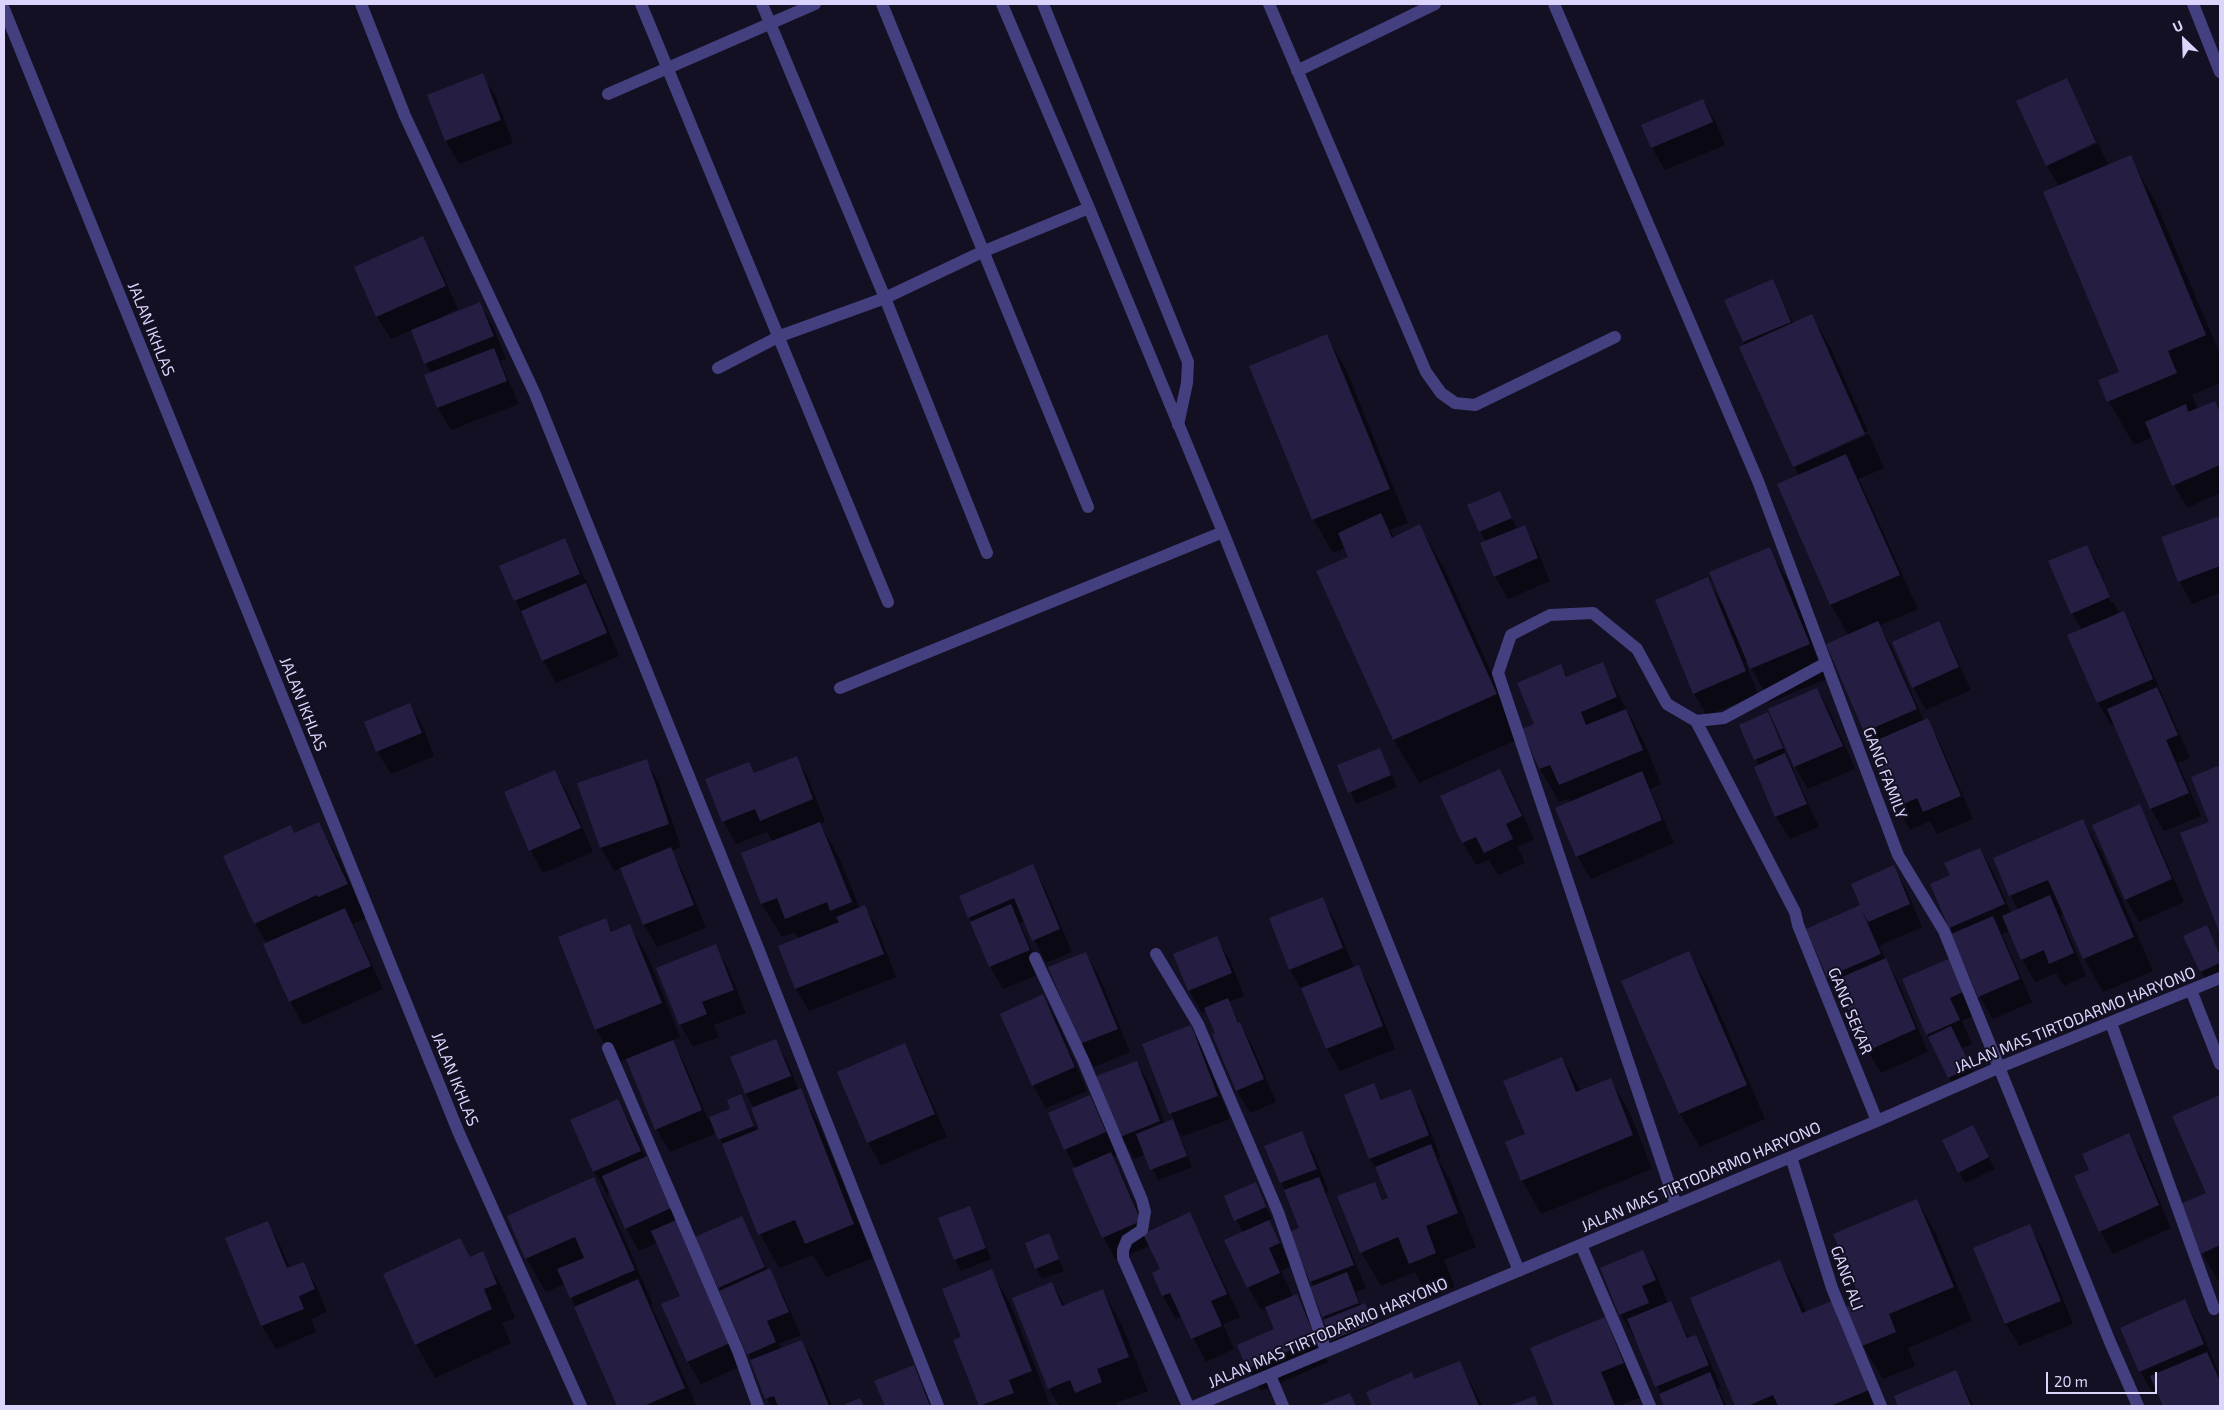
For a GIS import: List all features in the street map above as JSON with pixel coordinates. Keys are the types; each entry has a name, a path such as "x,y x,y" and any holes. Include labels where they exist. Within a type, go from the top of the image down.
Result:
{"street":[{"path":"361,4 406,116 535,394 756,943 938,1406"},
{"path":"641,4 667,70 780,336 888,602"},
{"path":"762,4 885,298 987,553"},
{"path":"608,94 667,70 815,4"},
{"path":"882,4 1088,507"},
{"path":"1002,4 1223,532 1519,1270"},
{"path":"1043,4 1188,362 1187,383 1178,425"},
{"path":"1269,4 1426,372 1441,393 1455,403 1476,404 1615,337"},
{"path":"1297,72 1436,4"},
{"name":"GANG FAMILY","path":"1554,4 1758,481 1898,855 1944,931 2110,1342 2138,1406"},
{"path":"2193,4 2220,72"},
{"name":"JALAN IKHLAS","path":"4,9 458,1131 582,1406"},
{"path":"718,368 780,336 885,298 982,252 1089,208"},
{"path":"840,688 1223,532"},
{"path":"1676,1205 1498,673 1511,635 1550,615 1593,613 1637,649 1667,704 1696,721 1724,718 1826,663"},
{"name":"GANG SEKAR","path":"1696,721 1795,912 1798,925 1878,1121"},
{"path":"1156,954 1198,1024 1267,1185 1326,1351"},
{"path":"1035,958 1083,1060 1142,1200 1145,1212 1142,1230 1127,1240 1123,1250 1123,1258 1188,1406"},
{"name":"JALAN MAS TIRTODARMO HARYONO","path":"1195,1406 1878,1121 2000,1066 2220,978"},
{"path":"2191,990 2220,1064"},
{"path":"2111,1023 2214,1309"},
{"path":"608,1048 738,1351 758,1406"},
{"name":"GANG ALI","path":"1791,1157 1832,1288 1881,1406"},
{"path":"1581,1245 1650,1406"},
{"path":"1270,1375 1283,1406"}],"building":[{"path":"483,73 501,120 445,141 427,95"},
{"path":"2067,78 2096,142 2046,166 2016,101"},
{"path":"1703,99 1713,122 1651,148 1641,125"},
{"path":"2131,155 2206,335 2168,351 2177,373 2107,402 2098,380 2119,372 2043,192"},
{"path":"423,236 446,286 376,317 354,267"},
{"path":"1773,279 1791,322 1743,342 1724,300"},
{"path":"480,302 494,336 424,364 411,330"},
{"path":"1812,314 1865,434 1793,467 1739,347"},
{"path":"1327,334 1390,489 1312,520 1249,366"},
{"path":"494,348 507,381 437,408 424,375"},
{"path":"2215,401 2220,413 2220,465 2172,486 2145,422 2186,404 2188,412"},
{"path":"1846,454 1900,575 1830,605 1777,484"},
{"path":"1500,491 1512,518 1479,532 1467,505"},
{"path":"1381,513 1392,538 1420,524 1497,694 1393,740 1316,571 1348,557 1338,533"},
{"path":"2220,516 2220,566 2178,582 2161,537"},
{"path":"1525,525 1538,558 1494,577 1480,543"},
{"path":"565,538 580,574 514,601 499,566"},
{"path":"2087,545 2110,597 2071,614 2048,561"},
{"path":"1770,547 1810,644 1750,669 1709,572"},
{"path":"1708,577 1746,671 1693,694 1655,600"},
{"path":"586,583 607,633 542,661 521,611"},
{"path":"2124,611 2153,679 2097,703 2067,635"},
{"path":"1878,621 1917,709 1864,732 1826,644"},
{"path":"1939,621 1959,667 1912,688 1892,642"},
{"path":"1603,662 1617,697 1581,712 1586,725 1626,709 1643,750 1559,785 1550,765 1539,769 1522,729 1534,724 1517,683 1561,664 1566,677"},
{"path":"2157,687 2178,735 2166,740 2189,793 2150,809 2107,709"},
{"path":"1817,688 1843,746 1794,767 1768,709"},
{"path":"410,703 422,733 376,752 364,722"},
{"path":"1768,712 1783,748 1754,760 1739,725"},
{"path":"1928,718 1961,796 1923,812 1917,798 1895,808 1868,744"},
{"path":"1380,748 1391,775 1348,793 1337,765"},
{"path":"1785,753 1807,804 1775,817 1754,767"},
{"path":"797,756 813,799 760,821 755,809 722,822 705,779 749,762 754,773"},
{"path":"647,759 669,824 600,848 577,783"},
{"path":"2220,765 2220,934 2180,833 2209,822 2191,777"},
{"path":"1500,769 1522,816 1506,824 1513,839 1484,853 1476,837 1462,843 1440,796"},
{"path":"555,770 581,828 529,851 504,792"},
{"path":"1642,771 1662,820 1576,857 1555,808"},
{"path":"2140,804 2172,879 2125,900 2092,825"},
{"path":"2083,819 2134,937 2083,959 2048,880 2009,896 1993,858"},
{"path":"319,822 348,884 318,897 317,895 254,924 223,856 291,825 294,833"},
{"path":"820,822 852,902 830,911 827,902 785,919 777,898 761,904 741,853"},
{"path":"671,847 694,905 643,925 620,868"},
{"path":"1980,848 2005,904 1949,928 1930,884 1950,875 1944,863"},
{"path":"1033,864 1060,929 1032,941 1014,898 968,918 959,896"},
{"path":"1894,865 1910,904 1868,922 1862,911 1881,954 1827,977 1806,929 1860,905 1851,884"},
{"path":"2050,895 2074,953 2049,964 2044,950 2021,960 2002,916"},
{"path":"1323,897 1343,948 1289,970 1269,918"},
{"path":"1011,904 1030,950 989,967 970,922"},
{"path":"865,905 884,954 795,989 778,946 839,922 836,917"},
{"path":"345,908 371,966 289,1002 263,944"},
{"path":"1993,916 2020,979 1978,997 1951,934"},
{"path":"606,918 611,932 630,924 662,1003 595,1030 558,937"},
{"path":"2207,925 2220,956 2220,963 2200,972 2183,936"},
{"path":"1217,936 1232,973 1188,991 1173,954"},
{"path":"716,944 734,990 702,1002 707,1014 679,1025 656,968"},
{"path":"1689,951 1747,1085 1679,1114 1621,981"},
{"path":"1086,952 1118,1029 1080,1044 1048,967"},
{"path":"1886,958 1916,1029 1867,1051 1835,980"},
{"path":"1951,958 1965,991 1950,998 1960,1020 1926,1035 1902,979"},
{"path":"1359,965 1383,1026 1326,1049 1301,988"},
{"path":"1043,994 1075,1067 1032,1086 1000,1014"},
{"path":"1228,998 1264,1079 1236,1091 1212,1034 1215,1033 1204,1008"},
{"path":"1191,1025 1218,1096 1169,1114 1142,1044"},
{"path":"1951,1026 1971,1067 1948,1078 1928,1037"},
{"path":"776,1039 791,1076 745,1094 730,1057"},
{"path":"673,1040 702,1110 655,1130 626,1059"},
{"path":"905,1043 935,1114 867,1143 837,1072"},
{"path":"1562,1057 1576,1092 1611,1078 1633,1135 1521,1181 1505,1142 1525,1134 1503,1081"},
{"path":"1137,1061 1160,1121 1120,1137 1096,1076"},
{"path":"1374,1083 1381,1100 1411,1089 1429,1135 1369,1159 1344,1095"},
{"path":"801,1088 854,1224 805,1244 795,1220 758,1235 722,1144 759,1129 751,1108"},
{"path":"741,1094 754,1126 718,1140 709,1117 730,1109 727,1100"},
{"path":"1090,1095 1106,1132 1064,1150 1048,1113"},
{"path":"2220,1095 2220,1245 2201,1254 2180,1204 2206,1193 2172,1116"},
{"path":"618,1099 641,1151 593,1172 570,1120"},
{"path":"1173,1119 1187,1156 1150,1170 1136,1134"},
{"path":"1973,1125 1989,1157 1958,1173 1942,1140"},
{"path":"1302,1131 1317,1169 1280,1183 1264,1146"},
{"path":"2129,1133 2159,1205 2099,1232 2074,1176 2089,1170 2082,1154"},
{"path":"1431,1144 1458,1213 1426,1226 1436,1253 1409,1264 1398,1237 1360,1253 1337,1196 1375,1182 1382,1200 1388,1198 1375,1167"},
{"path":"1111,1152 1141,1221 1102,1238 1072,1169"},
{"path":"647,1156 671,1208 625,1229 602,1176"},
{"path":"594,1177 635,1270 570,1298 557,1269 584,1258 575,1237 525,1259 507,1216"},
{"path":"1319,1177 1354,1265 1310,1282 1289,1232 1299,1228 1284,1190"},
{"path":"1256,1182 1266,1207 1234,1221 1224,1196"},
{"path":"1917,1199 1954,1287 1889,1314 1896,1332 1862,1346 1846,1307 1861,1301 1833,1234"},
{"path":"970,1206 986,1248 954,1260 938,1218"},
{"path":"1190,1212 1227,1294 1211,1301 1222,1326 1191,1339 1170,1293 1162,1296 1152,1273 1160,1269 1143,1234"},
{"path":"742,1216 765,1267 718,1288 695,1237"},
{"path":"676,1220 730,1343 687,1362 661,1304 680,1296 651,1231"},
{"path":"1269,1220 1280,1243 1269,1248 1280,1273 1247,1288 1224,1240"},
{"path":"268,1221 287,1268 304,1262 315,1289 299,1296 304,1309 261,1326 225,1238"},
{"path":"2030,1224 2061,1301 2005,1324 1973,1248"},
{"path":"1049,1233 1059,1259 1035,1269 1025,1243"},
{"path":"460,1238 470,1257 483,1251 497,1284 484,1289 492,1309 415,1345 383,1274"},
{"path":"1643,1250 1656,1280 1642,1286 1649,1303 1619,1315 1600,1268"},
{"path":"1780,1260 1802,1313 1832,1301 1869,1390 1830,1406 1778,1406 1773,1395 1748,1406 1735,1406 1690,1298"},
{"path":"770,1268 789,1312 767,1321 776,1342 747,1355 719,1291"},
{"path":"992,1269 1032,1371 1009,1380 1014,1393 979,1406 953,1340 961,1337 942,1289"},
{"path":"1347,1272 1359,1303 1322,1317 1310,1287"},
{"path":"638,1279 685,1388 644,1406 617,1406 574,1307"},
{"path":"1052,1282 1062,1306 1103,1289 1129,1357 1097,1369 1102,1382 1075,1393 1070,1380 1048,1389 1012,1298"},
{"path":"1297,1294 1316,1339 1247,1369 1237,1345 1274,1329 1265,1307"},
{"path":"2185,1299 2204,1344 2139,1372 2120,1328"},
{"path":"1671,1301 1687,1338 1696,1335 1709,1365 1655,1387 1627,1319"},
{"path":"1365,1303 1373,1323 1332,1340 1323,1320"},
{"path":"1605,1317 1624,1363 1601,1372 1615,1406 1554,1406 1530,1348"},
{"path":"802,1340 829,1406 778,1406 774,1396 765,1399 750,1360"},
{"path":"2207,1352 2220,1381 2220,1405 2163,1406 2150,1376"},
{"path":"1460,1361 1479,1406 1372,1406 1366,1392 1412,1372 1414,1379"},
{"path":"914,1365 930,1406 885,1406 874,1381"},
{"path":"1956,1370 1971,1406 1898,1406 1894,1396"},
{"path":"1710,1372 1724,1406 1664,1406 1659,1394"},
{"path":"1350,1393 1356,1406 1318,1406"},
{"path":"1535,1396 1538,1406 1509,1406"},
{"path":"860,1398 864,1406 841,1406"}]}
